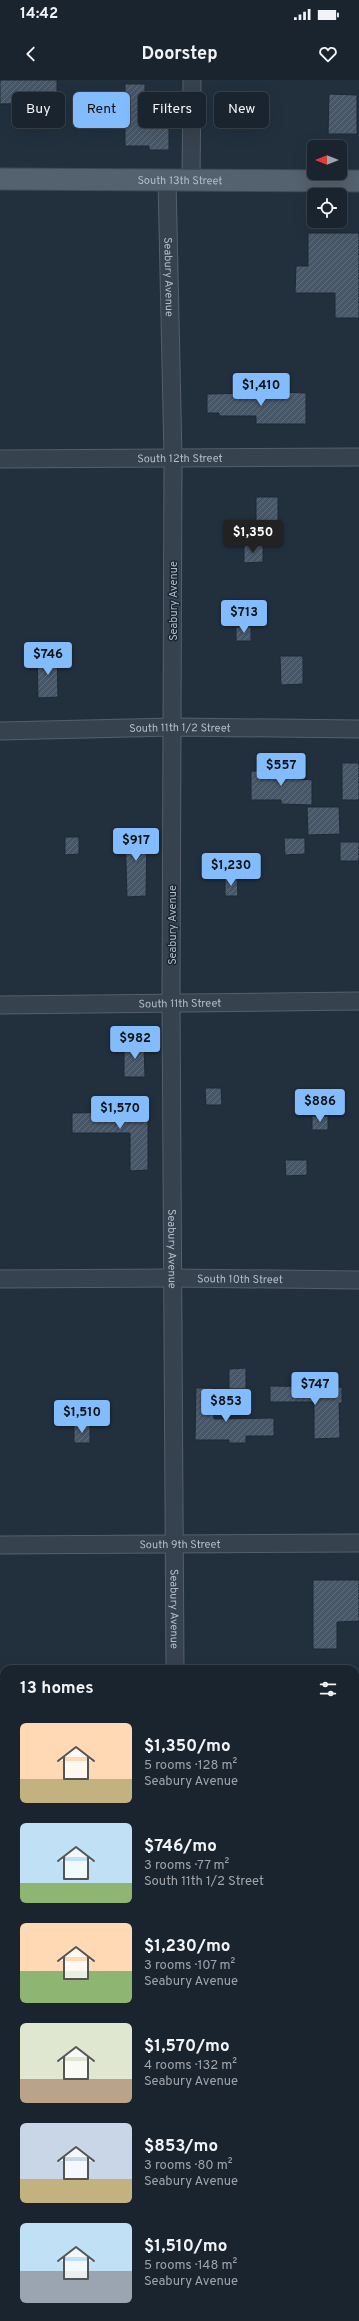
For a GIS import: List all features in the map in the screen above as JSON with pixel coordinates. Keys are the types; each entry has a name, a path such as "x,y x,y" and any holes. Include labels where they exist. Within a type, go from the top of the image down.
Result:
{"main road":[{"name":"South 13th Street","path":"0,179 359,181"}],"street":[{"path":"191,180 192,80"},
{"name":"Seabury Avenue","path":"167,180 174,457 171,1002 174,1278 174,1665"},
{"name":"South 12th Street","path":"0,459 359,457"},
{"name":"South 11th 1/2 Street","path":"0,731 173,727 359,729"},
{"name":"South 11th Street","path":"0,1005 359,1001"},
{"name":"South 10th Street","path":"0,1279 174,1278 359,1280"},
{"name":"South 9th Street","path":"0,1545 359,1543"}],"building":[{"path":"0,80 57,80 57,92 12,92 12,104 0,104"},
{"path":"125,84 145,84 145,92 138,92 138,128 169,128 169,150 149,150 149,146 125,146 125,128 130,128 130,92 125,92"},
{"path":"329,94 357,95 357,134 328,134"},
{"path":"308,233 359,233 359,318 335,318 335,293 295,293 296,266 308,266"},
{"path":"256,391 306,393 306,424 256,424 256,416 219,416 219,413 207,413 207,394 256,393"},
{"path":"256,497 278,497 278,526 274,526 274,533 256,533"},
{"path":"244,545 263,545 263,562 244,563"},
{"path":"238,600 238,615 224,615 224,601"},
{"path":"236,627 251,627 251,641 236,641"},
{"path":"57,653 58,697 38,698 37,654"},
{"path":"280,656 303,656 303,684 281,685"},
{"path":"342,763 359,763 359,800 342,800"},
{"path":"251,771 301,771 300,779 312,780 312,805 281,804 281,800 251,800"},
{"path":"307,807 339,807 340,834 308,835"},
{"path":"125,830 147,830 146,896 127,897"},
{"path":"65,837 79,837 79,854 65,855"},
{"path":"284,838 305,838 305,854 285,855"},
{"path":"340,842 359,842 359,861 340,861"},
{"path":"225,877 237,877 238,896 225,896"},
{"path":"132,1040 144,1042 145,1077 124,1077 124,1052 126,1052 126,1042"},
{"path":"205,1088 221,1088 222,1105 206,1105"},
{"path":"124,1107 148,1107 148,1170 130,1171 130,1133 72,1133 72,1113 125,1112"},
{"path":"312,1116 328,1116 328,1130 312,1130"},
{"path":"285,1160 307,1160 307,1175 286,1176"},
{"path":"246,1368 246,1389 229,1389 229,1369"},
{"path":"270,1386 342,1387 342,1403 339,1403 340,1438 314,1439 314,1402 270,1402"},
{"path":"196,1388 213,1388 214,1419 274,1418 274,1436 246,1436 246,1443 229,1443 229,1440 195,1440"},
{"path":"74,1425 90,1425 90,1443 74,1443"},
{"path":"313,1580 359,1580 359,1621 337,1622 337,1649 313,1649"}]}
